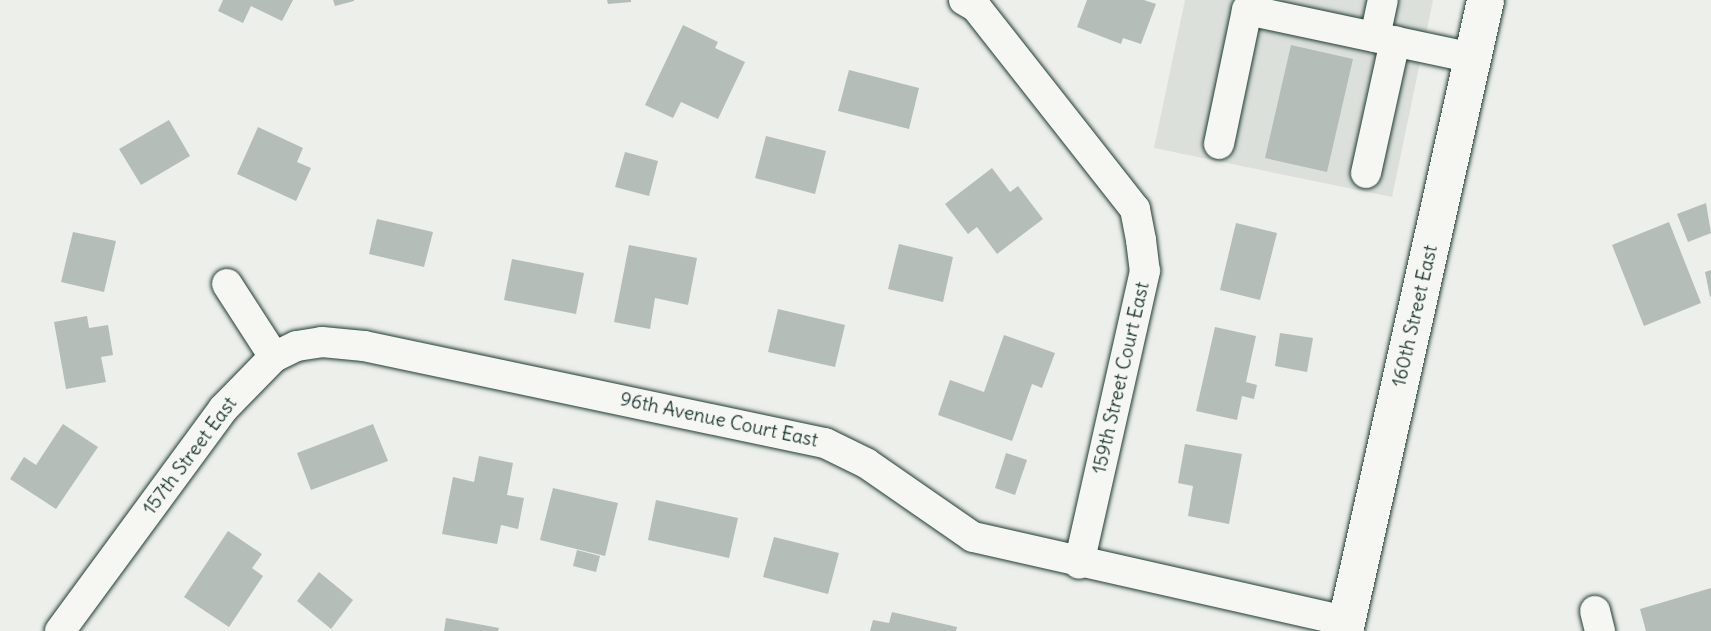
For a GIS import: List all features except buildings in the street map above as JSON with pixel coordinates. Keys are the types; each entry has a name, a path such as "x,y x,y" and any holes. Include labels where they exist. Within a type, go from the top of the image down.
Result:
{"main road":[{"name":"160th Street East","path":"1345,626 1485,0"}],"street":[{"name":"159th Street Court East","path":"964,0 976,6 1135,209 1145,271 1079,564"},
{"path":"1366,173 1385,39 1383,0"},
{"path":"1219,144 1247,10 1473,58"},
{"path":"227,284 274,358"},
{"name":"96th Avenue Court East","path":"274,358 298,346 322,342 364,346 805,437 866,463 974,537 1345,626"},
{"name":"157th Street East","path":"60,631 223,409 274,358"}],"shaded area":[{"path":"1185,0 1433,0 1392,197 1154,148"}]}
